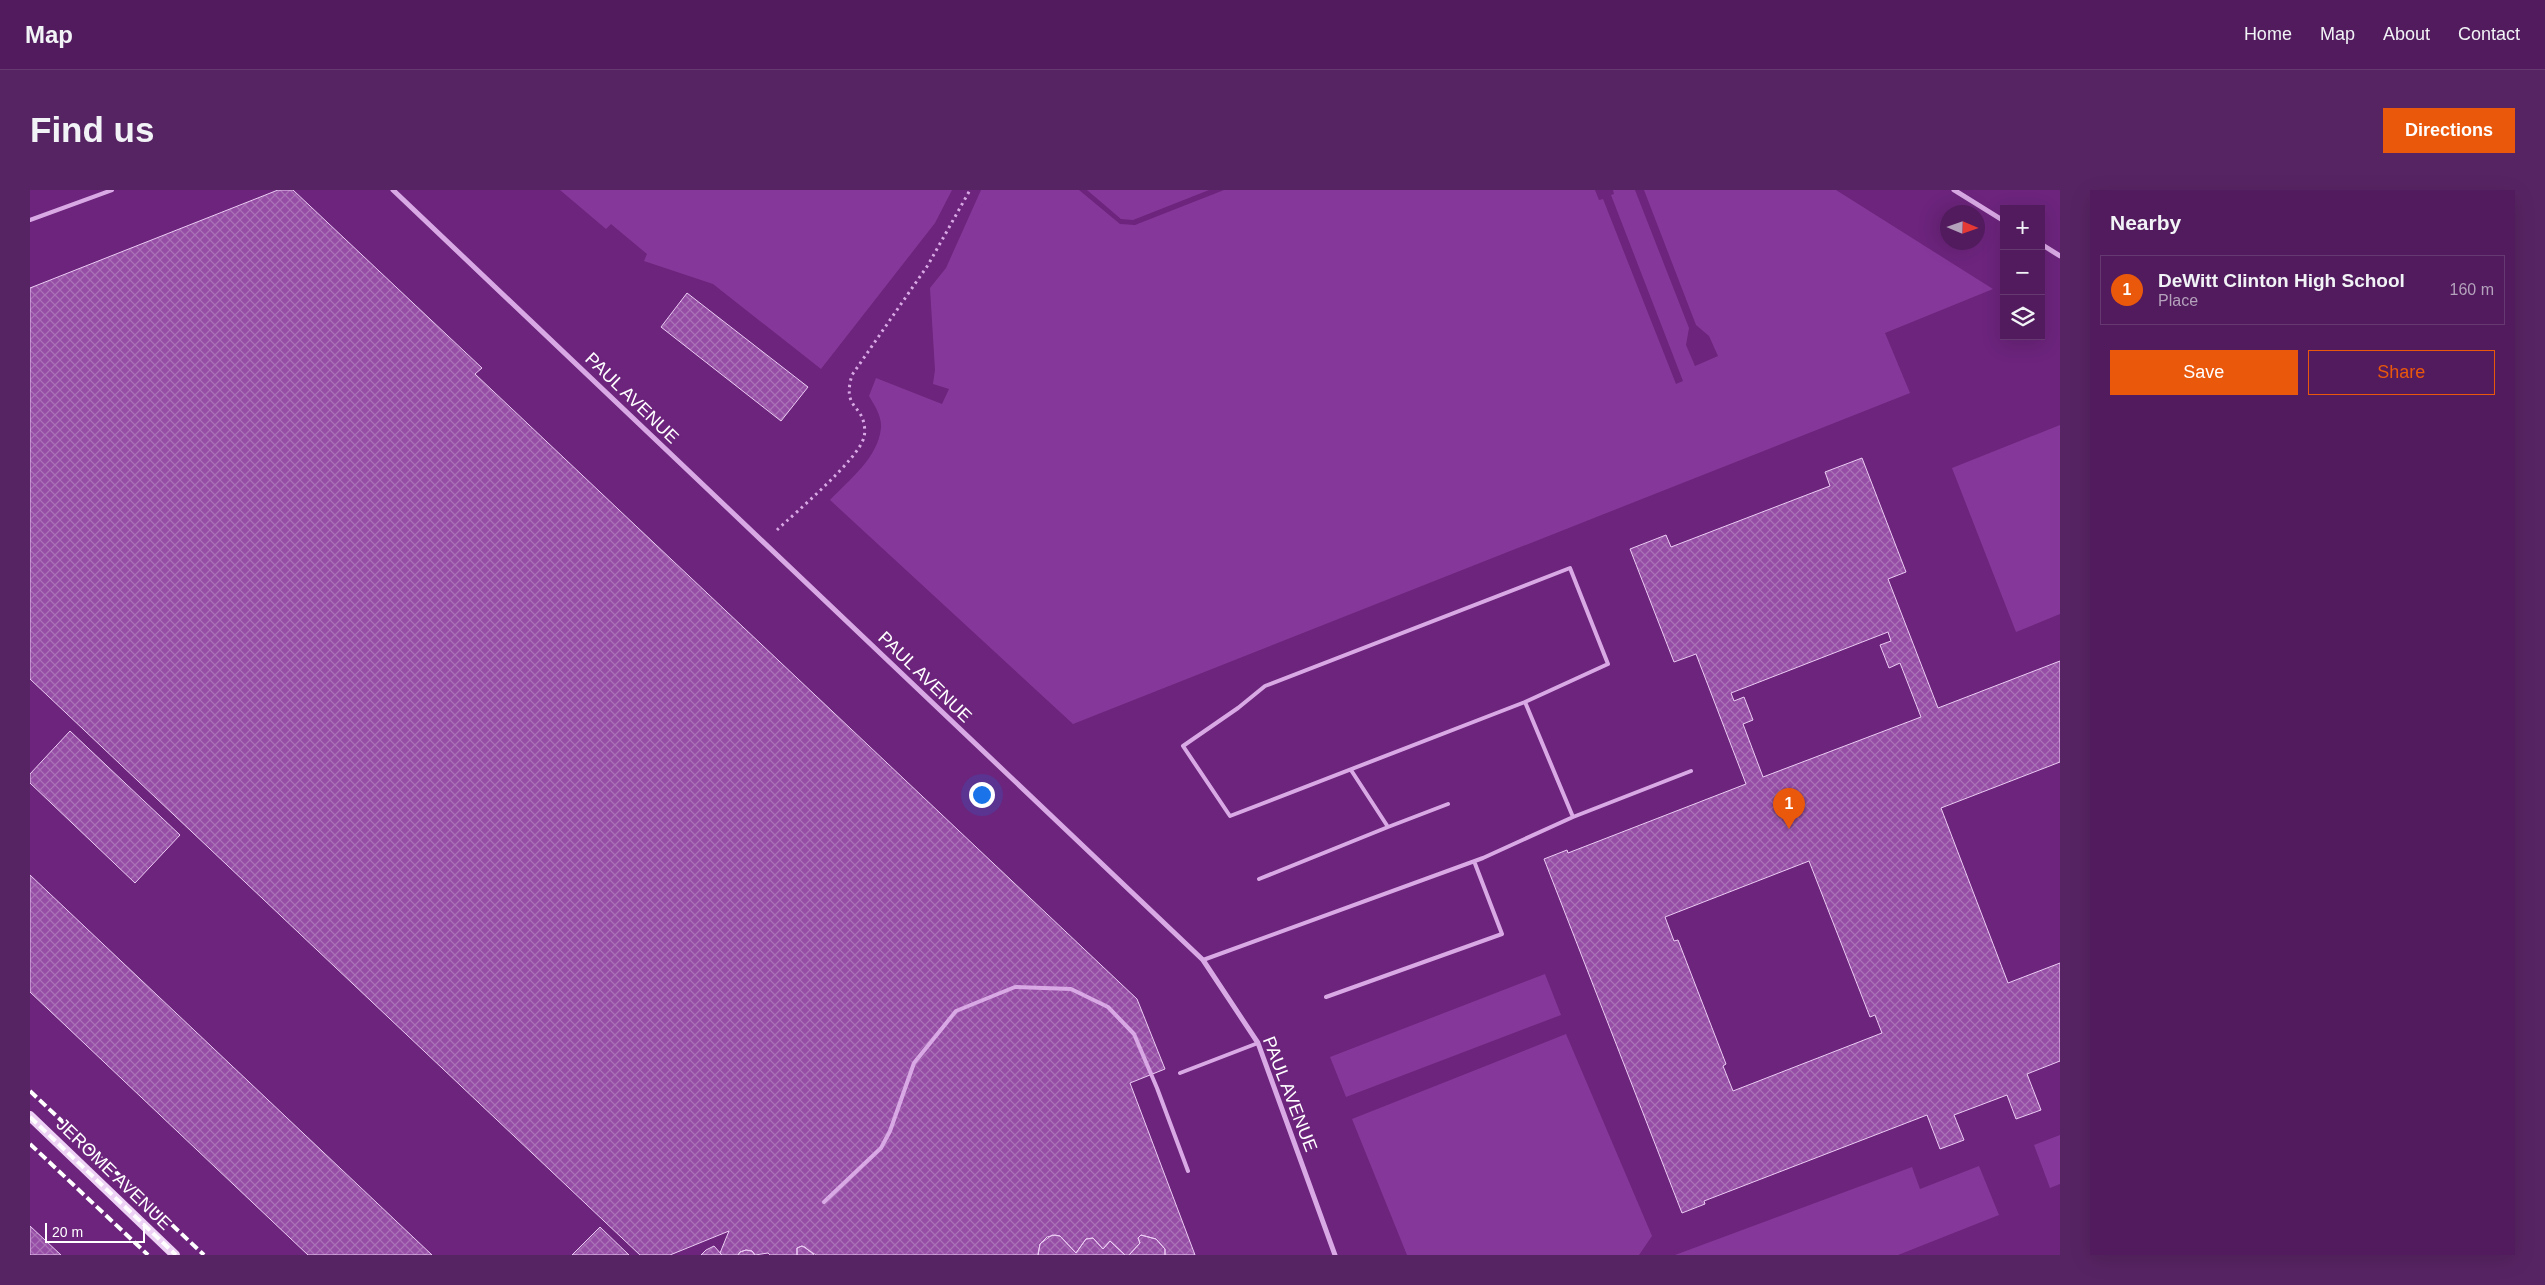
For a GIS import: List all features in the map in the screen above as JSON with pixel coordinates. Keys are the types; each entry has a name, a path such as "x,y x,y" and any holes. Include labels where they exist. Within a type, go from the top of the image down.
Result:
{"main road":[{"name":"JEROME AVENUE","path":"30,1116 175,1255"}],"street":[{"name":"PAUL AVENUE","path":"393,190 1203,960 1258,1042 1335,1255"},
{"path":"1954,190 2000,219"},
{"path":"2045,247 2060,256"}],"lane":[{"path":"30,220 112,190"},
{"path":"1570,568 1608,664 1525,702 1230,816 1183,746 1238,708 1265,686 1570,568"},
{"path":"1525,702 1573,817"},
{"path":"1350,770 1388,827"},
{"path":"1203,960 1474,861 1573,817 1691,771"},
{"path":"1258,879 1448,804"},
{"path":"1326,997 1502,934 1474,861"},
{"path":"824,1202 881,1148 890,1131 914,1063 956,1011 1015,987 1071,989 1108,1007 1134,1034 1157,1088 1188,1171"},
{"path":"1180,1073 1258,1042"}],"path":[{"path":"764,542 849,460 864,438 864,422 850,402 849,386 852,375 928,265 970,190"}],"shaded area":[{"path":"560,190 952,190 935,223 821,369 713,284 644,261 647,254 611,224 606,229"},
{"path":"981,190 1079,190 1120,224 1135,225 1224,190 1595,190 1599,200 1603,199 1676,384 1683,381 1611,195 1614,194 1613,190 1635,190 1689,328 1686,345 1695,366 1718,356 1709,336 1696,325 1644,190 1836,190 1993,289 1885,333 1910,393 1073,724 830,500 862,468 879,439 880,420 878,412 869,396 876,378 942,404 949,389 933,384 935,370 930,288 946,268"},
{"path":"1087,190 1209,190 1133,220 1121,219"},
{"path":"2060,425 2060,614 2016,632 1952,468"},
{"path":"1545,974 1561,1015 1346,1097 1330,1057"},
{"path":"1566,1034 1652,1236 1639,1255 1407,1255 1352,1119"},
{"path":"2060,1135 2060,1184 2050,1188 2034,1145"},
{"path":"1979,1166 1999,1215 1898,1255 1675,1255 1912,1167 1920,1189"}],"building":[{"path":"278,190 293,190 482,368 475,374 1137,999 1165,1069 1130,1083 1195,1255 1165,1255 1165,1249 1156,1239 1141,1235 1138,1238 1140,1243 1129,1255 1125,1255 1110,1241 1103,1249 1093,1238 1086,1239 1076,1253 1060,1236 1055,1235 1047,1237 1040,1244 1038,1255 816,1255 802,1246 797,1248 797,1255 770,1255 768,1253 755,1255 752,1251 746,1250 738,1255 722,1255 720,1253 729,1231 670,1255 640,1255 30,679 30,288"},
{"path":"687,293 808,387 781,421 661,327"},
{"path":"1862,458 1906,572 1888,579 1938,708 2060,661 2060,762 1941,808 2008,983 2060,963 2060,1061 2027,1074 2041,1110 2016,1119 2007,1095 1954,1115 1964,1140 1940,1149 1927,1115 1704,1201 1705,1204 1682,1213 1544,859 1567,850 1568,853 1746,784 1696,654 1674,662 1630,549 1666,535 1671,547 1830,486 1825,472","holes":["1888,632 1891,641 1880,645 1889,668 1900,663 1921,717 1763,777 1743,724 1753,720 1744,697 1734,701 1731,693","1809,861 1870,1017 1875,1015 1882,1033 1733,1091 1723,1066 1726,1064 1678,940 1674,941 1665,917"]},
{"path":"70,731 180,835 135,883 30,783 30,774"},
{"path":"30,875 432,1255 308,1255 30,992"},
{"path":"30,1226 61,1255 30,1255"},
{"path":"600,1227 629,1255 572,1255"},
{"path":"1052,1235 1060,1236 1076,1253 1086,1239 1093,1238 1103,1249 1110,1241 1125,1255 1038,1255 1040,1244"},
{"path":"1141,1235 1156,1239 1165,1249 1165,1255 1129,1255 1140,1243 1138,1238"},
{"path":"714,1246 722,1255 701,1255 706,1250"},
{"path":"802,1246 814,1255 797,1255 797,1248"},
{"path":"746,1250 752,1251 755,1255 738,1255"}],"railway":[{"path":"30,1091 204,1255"},
{"path":"30,1117 176,1255"},
{"path":"30,1144 148,1255"}],"place":[{"name":"DeWitt Clinton High School","path":"1789,829"}]}
